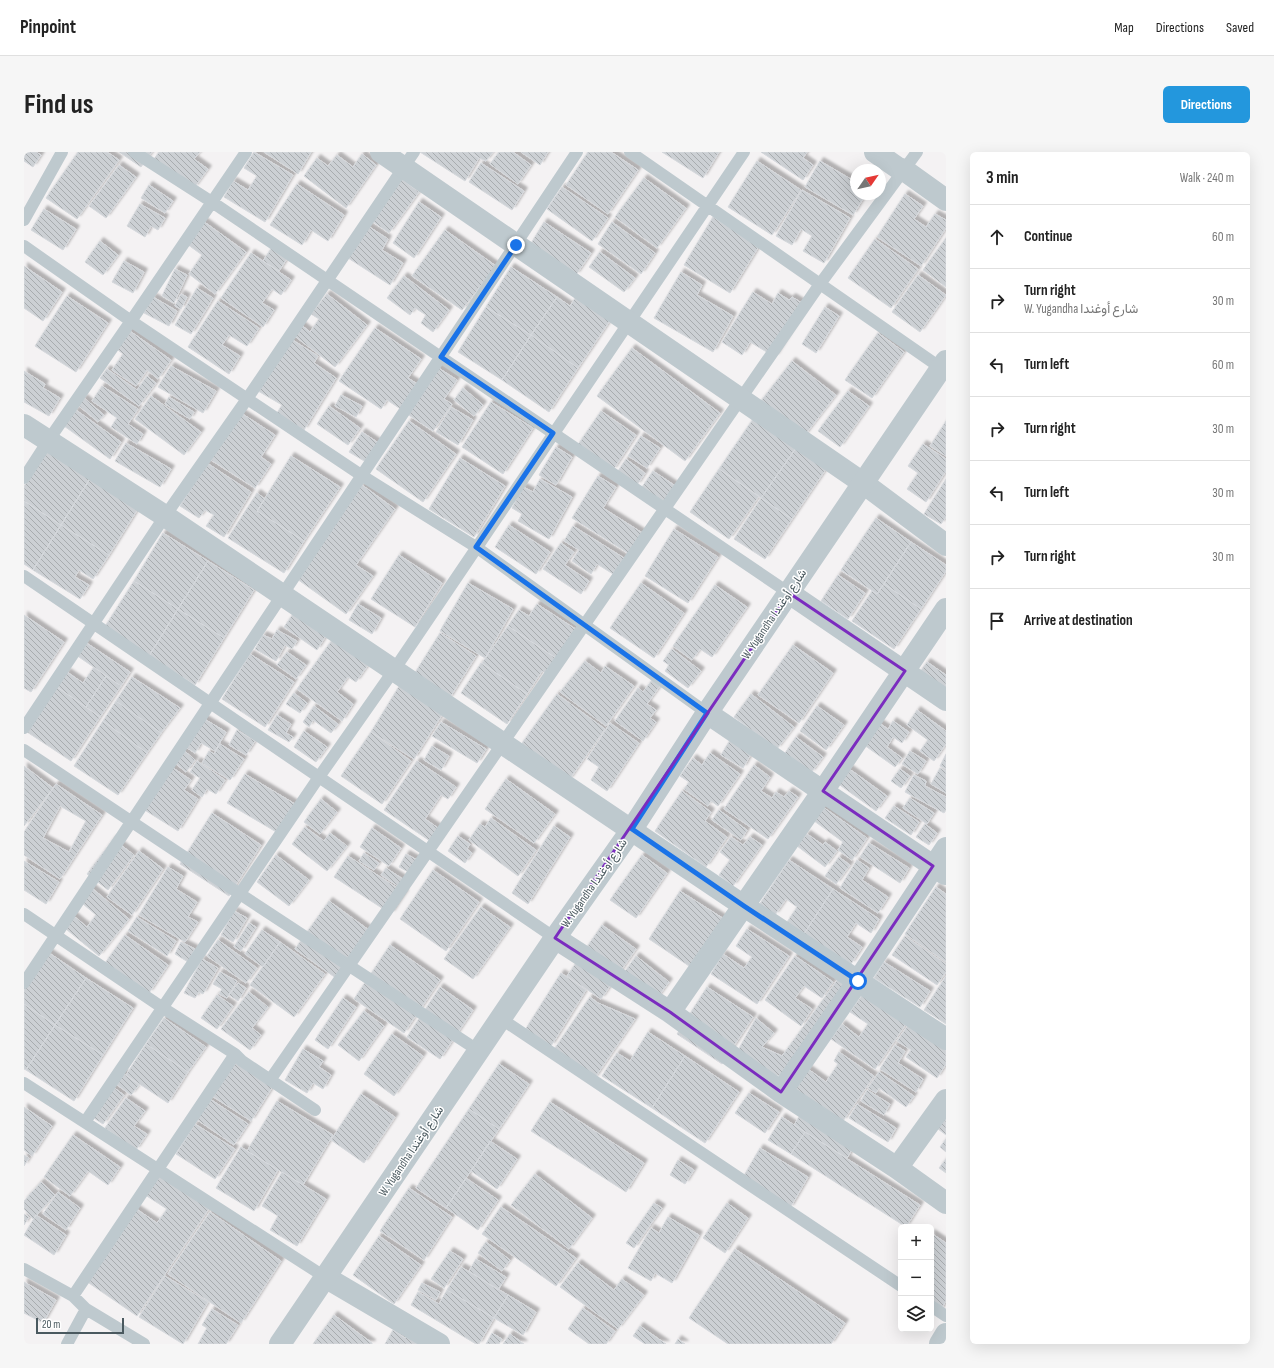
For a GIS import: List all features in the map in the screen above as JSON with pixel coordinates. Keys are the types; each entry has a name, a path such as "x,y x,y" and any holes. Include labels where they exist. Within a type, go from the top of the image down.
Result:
{"street":[{"path":"381,152 409,160 516,245 863,483 946,545"},
{"path":"875,152 898,168 904,170 946,200"},
{"name":"W. Yugandha شارع أوغندا","path":"280,1344 500,1018 632,829 707,713 863,483 944,367"},
{"path":"24,425 165,516 632,829 744,906 946,1039"},
{"path":"789,593 946,700"},
{"path":"670,1012 823,791 946,609"},
{"path":"707,713 940,870"},
{"path":"782,1092 858,981 940,870 946,848"},
{"path":"555,938 670,1012 782,1092 897,1168 946,1203"},
{"path":"897,1168 946,1100"},
{"path":"325,1277 439,1344"},
{"path":"940,1344 946,1334"}],"lane":[{"path":"24,220 62,152"},
{"path":"134,152 212,202 328,280 789,593"},
{"path":"24,478 246,152"},
{"path":"24,983 577,152"},
{"path":"630,152 820,284 944,367"},
{"path":"85,1122 319,777 394,670 744,152"},
{"path":"270,1080 820,284 917,152"},
{"path":"24,728 165,516 248,399 409,160"},
{"path":"24,246 132,321 361,475 476,547 707,713"},
{"path":"24,576 555,938"},
{"path":"24,750 479,1051"},
{"path":"24,914 163,1008 235,1054 242,1061 315,1110"},
{"path":"500,1018 898,1284"},
{"path":"74,1296 235,1054"},
{"path":"24,1083 325,1277"},
{"path":"24,1269 74,1296 86,1309 144,1344"},
{"path":"934,1308 946,1316"},
{"path":"67,1344 86,1309"}],"highlighted area":[{"path":"789,593 905,671 823,791 933,866 781,1092 670,1012 555,938"}],"building":[{"path":"24,152 36,152 41,155 33,167 24,161"},
{"path":"78,152 107,152 119,160 77,219 46,198"},
{"path":"119,152 152,152 141,167"},
{"path":"159,152 200,152 194,159 208,169 194,188 154,159"},
{"path":"254,152 293,175 265,222 224,197 233,181 248,190 257,176 244,168"},
{"path":"264,152 311,152 298,174"},
{"path":"420,152 469,152 479,158 465,181"},
{"path":"470,152 493,152 486,161"},
{"path":"499,152 513,152 531,165 518,184 490,164"},
{"path":"521,152 548,152 540,165"},
{"path":"588,152 611,152 638,170 608,214 566,185"},
{"path":"662,152 719,152 703,178"},
{"path":"761,152 807,152 803,158 813,165 803,180"},
{"path":"362,154 376,165 346,208 304,176 317,158 328,166 337,155 353,167"},
{"path":"757,161 801,190 772,235 728,207"},
{"path":"820,161 850,179 850,200 862,200 853,215 805,187"},
{"path":"481,163 524,191 512,210 469,182"},
{"path":"119,165 136,177 106,218 89,206"},
{"path":"399,177 419,192 389,233 369,219"},
{"path":"644,178 686,208 657,248 615,217"},
{"path":"297,184 344,215 328,241 311,230 302,245 270,225"},
{"path":"149,185 173,201 165,213 141,198"},
{"path":"562,187 608,218 592,241 547,209"},
{"path":"802,190 850,218 824,263 803,251 812,236 801,229 792,245 776,236"},
{"path":"905,194 923,206 914,219 926,227 935,214 946,220 946,228 921,266 877,237"},
{"path":"419,202 441,217 414,258 393,243"},
{"path":"140,204 165,218 158,230 151,226 145,237 127,226"},
{"path":"44,209 76,229 63,250 31,230"},
{"path":"713,217 759,246 730,293 684,265"},
{"path":"203,221 246,252 215,294 189,274 202,255 187,244"},
{"path":"544,222 591,253 576,275 530,245"},
{"path":"612,222 655,253 641,274 598,244"},
{"path":"368,226 388,239 382,250 403,263 390,285 348,258"},
{"path":"445,230 496,266 462,310 412,276"},
{"path":"946,238 946,287 923,270"},
{"path":"875,239 918,269 891,308 848,278"},
{"path":"100,241 118,255 103,275 85,262"},
{"path":"272,247 288,257 279,271 263,261"},
{"path":"600,252 635,278 624,292 589,267"},
{"path":"251,253 291,280 281,295 272,289 262,303 274,310 263,327 221,298"},
{"path":"124,261 144,272 133,293 112,282"},
{"path":"24,266 62,292 43,321 24,308"},
{"path":"511,267 557,297 531,335 486,307"},
{"path":"175,269 187,275 174,303 162,296"},
{"path":"681,272 702,285 697,295 733,316 713,352 654,318"},
{"path":"918,275 946,295 920,332 892,312"},
{"path":"404,276 449,310 433,332 421,323 426,315 415,308 410,315 387,298"},
{"path":"197,288 213,298 191,334 175,325"},
{"path":"753,292 772,304 778,293 789,300 792,297 807,306 775,357 750,342 742,355 722,342"},
{"path":"181,294 187,297 181,309 175,306"},
{"path":"327,294 367,325 335,367 292,334 300,324 310,332 319,319 311,314"},
{"path":"577,295 611,319 578,368 531,335 557,297 570,306"},
{"path":"67,296 108,323 76,372 35,346"},
{"path":"153,297 177,311 169,326 144,313"},
{"path":"218,301 259,328 247,346 229,335 222,345 240,356 229,374 188,347"},
{"path":"486,307 531,335 502,380 458,352"},
{"path":"825,307 839,316 816,353 802,344"},
{"path":"375,328 421,359 408,378 419,385 402,410 387,400 381,409 339,381"},
{"path":"127,329 171,360 158,379 147,370 136,386 112,370 123,354 114,347"},
{"path":"878,333 904,352 872,398 845,380"},
{"path":"531,335 578,368 549,412 502,380"},
{"path":"291,339 318,356 314,363 336,378 304,430 277,413 282,405 258,391"},
{"path":"632,348 720,413 685,461 597,396"},
{"path":"792,361 836,395 801,440 757,406"},
{"path":"171,366 216,391 203,413 158,387"},
{"path":"437,367 457,380 444,399 452,404 433,431 407,414"},
{"path":"107,369 137,390 147,376 156,383 139,406 100,378"},
{"path":"24,371 45,384 43,388 60,398 49,416 24,402"},
{"path":"102,386 138,409 128,424 143,434 137,444 111,427 117,418 92,401"},
{"path":"463,388 483,405 474,416 454,400"},
{"path":"848,391 869,406 840,447 818,431"},
{"path":"341,395 362,406 356,417 335,406"},
{"path":"151,396 201,432 184,455 135,419"},
{"path":"169,397 194,412 190,419 165,404"},
{"path":"84,398 104,415 98,422 78,405"},
{"path":"491,402 533,428 503,474 462,447"},
{"path":"329,406 360,428 348,445 317,424"},
{"path":"451,407 473,420 458,445 436,432"},
{"path":"76,410 121,442 110,459 64,426"},
{"path":"601,411 636,435 613,470 577,446"},
{"path":"241,413 275,435 261,457 271,464 255,488 211,460"},
{"path":"753,419 796,448 761,498 719,469"},
{"path":"409,421 456,454 423,502 376,469"},
{"path":"946,421 946,456 930,446"},
{"path":"362,432 383,446 371,465 349,452"},
{"path":"641,436 660,448 647,468 628,456"},
{"path":"126,443 171,469 160,487 115,461"},
{"path":"923,444 946,459 946,471 926,502 907,489 918,473 908,466"},
{"path":"556,447 572,457 556,485 539,475"},
{"path":"796,448 826,469 792,519 761,498"},
{"path":"47,449 91,477 61,525 24,501 24,486"},
{"path":"291,456 340,487 304,541 257,511"},
{"path":"460,458 505,486 474,537 429,509"},
{"path":"626,459 645,473 637,485 618,471"},
{"path":"207,463 251,492 224,537 206,526 214,515 205,510 199,518 180,506"},
{"path":"719,469 759,496 729,539 690,512"},
{"path":"653,471 677,487 666,504 642,487"},
{"path":"598,476 616,487 603,508 644,534 631,555 572,518"},
{"path":"91,477 139,507 109,555 61,525"},
{"path":"540,479 572,497 549,539 518,521 522,514 512,508 523,487 533,492"},
{"path":"946,479 946,517 941,524 924,514"},
{"path":"362,485 395,509 356,565 373,576 346,614 297,579"},
{"path":"257,493 265,499 257,511 304,541 284,573 228,538"},
{"path":"761,498 792,519 765,559 734,539"},
{"path":"24,501 61,525 33,570 24,564"},
{"path":"876,518 911,542 877,594 841,570"},
{"path":"61,525 109,555 93,579 79,570 75,577 89,585 80,599 33,570"},
{"path":"509,525 550,552 536,574 495,547"},
{"path":"573,526 624,558 613,574 597,564 591,574 572,561 579,550 564,541"},
{"path":"674,529 718,557 688,603 645,576"},
{"path":"163,533 208,561 178,609 134,581"},
{"path":"911,542 946,565 946,571 921,609 884,584"},
{"path":"561,543 574,552 565,565 589,581 581,594 543,569"},
{"path":"399,555 442,583 415,627 371,599"},
{"path":"208,561 254,590 224,638 178,609"},
{"path":"838,575 865,593 848,619 821,601"},
{"path":"134,581 178,609 149,656 104,628"},
{"path":"468,583 513,609 485,658 440,631"},
{"path":"641,583 684,613 654,658 610,628"},
{"path":"884,584 921,609 894,649 852,621 872,591 877,594"},
{"path":"715,585 747,607 712,657 700,649 692,660 673,646"},
{"path":"358,604 381,618 372,634 349,620"},
{"path":"537,604 577,630 557,659 508,626 519,610 529,616"},
{"path":"178,609 224,638 195,685 149,656"},
{"path":"295,611 327,634 317,650 284,627"},
{"path":"24,615 64,642 31,692 24,688"},
{"path":"508,626 562,662 551,676 542,671 527,694 482,663"},
{"path":"277,630 297,641 292,649 285,645 276,661 255,649 263,635 272,639"},
{"path":"440,633 476,656 449,699 413,676"},
{"path":"332,640 368,665 356,682 348,677 337,692 353,704 342,721 297,689"},
{"path":"85,642 130,672 121,686 76,655"},
{"path":"793,645 833,673 799,723 758,695"},
{"path":"672,649 701,671 688,688 665,671 669,665 663,661"},
{"path":"287,652 306,665 296,679 277,665"},
{"path":"250,654 294,682 265,727 222,699"},
{"path":"585,661 601,673 605,666 634,686 606,726 560,692"},
{"path":"927,662 946,675 946,696 917,676"},
{"path":"481,663 527,694 507,724 461,693"},
{"path":"94,667 106,676 86,707 57,687 67,672 83,683"},
{"path":"106,676 121,686 100,717 86,707"},
{"path":"132,677 180,708 161,733 116,701"},
{"path":"652,680 660,686 647,704 656,710 650,718 656,722 643,741 615,721 638,688 643,692"},
{"path":"401,683 445,710 414,759 371,732"},
{"path":"57,687 100,717 71,761 27,732"},
{"path":"294,693 307,703 300,713 286,704"},
{"path":"557,694 605,729 569,780 520,746"},
{"path":"751,694 794,727 777,749 734,717"},
{"path":"116,701 161,733 147,753 103,721"},
{"path":"314,706 338,724 331,733 313,720 309,727 303,722"},
{"path":"817,706 844,725 826,750 800,731"},
{"path":"917,710 946,731 946,744 934,761 920,751 928,740 907,725"},
{"path":"277,715 291,724 286,733 293,737 289,742 268,730"},
{"path":"201,717 226,732 215,751 201,743 195,753 184,746"},
{"path":"103,721 147,753 118,795 74,766"},
{"path":"893,721 909,732 902,743 893,737 887,747 902,758 895,767 864,745 879,723 888,729"},
{"path":"441,722 486,749 477,763 432,736"},
{"path":"610,723 639,743 607,791 591,780 599,767 587,759"},
{"path":"237,730 255,741 246,755 229,745"},
{"path":"304,731 327,747 316,762 294,747"},
{"path":"371,732 411,761 382,804 341,776"},
{"path":"796,737 823,757 811,773 785,753"},
{"path":"730,740 751,754 743,768 721,755"},
{"path":"220,744 244,759 230,780 202,763 209,751 214,754"},
{"path":"432,746 449,756 441,770 424,760"},
{"path":"180,747 195,760 186,772 170,759"},
{"path":"910,751 926,761 918,774 902,764"},
{"path":"710,753 740,774 718,806 711,801 708,806 684,789 689,782 680,776 693,758 702,765"},
{"path":"946,754 946,769 940,766"},
{"path":"197,761 225,780 216,794 207,789 202,797 192,790 200,778 190,772"},
{"path":"417,761 456,787 448,799 441,795 425,819 444,832 436,845 384,810"},
{"path":"754,765 770,777 761,791 772,798 776,792 784,797 789,791 798,797 768,839 724,809"},
{"path":"24,766 53,788 24,826"},
{"path":"170,766 191,780 184,790 198,799 178,831 143,809"},
{"path":"848,768 887,796 876,811 837,783"},
{"path":"940,768 946,771 946,793 931,784"},
{"path":"900,769 910,776 901,788 891,781"},
{"path":"245,774 295,804 278,833 227,803"},
{"path":"914,775 926,781 925,786 946,797 946,810 944,813 905,792"},
{"path":"506,779 555,814 534,843 485,809"},
{"path":"56,784 102,815 60,879 24,855 24,832","holes":["60,806 86,821 69,852 43,838"]},
{"path":"682,791 711,812 705,821 727,837 706,867 655,831"},
{"path":"910,798 934,813 927,824 903,808"},
{"path":"321,799 337,812 320,834 304,822"},
{"path":"820,805 867,838 852,860 838,850 843,842 810,818"},
{"path":"894,806 919,822 911,835 885,818"},
{"path":"719,810 747,830 741,840 712,820"},
{"path":"212,813 261,845 229,896 180,864"},
{"path":"491,818 536,850 518,876 469,840 480,824 485,827"},
{"path":"925,824 937,833 929,845 916,837"},
{"path":"554,826 570,837 528,904 512,893"},
{"path":"305,827 324,841 330,833 347,846 327,871 292,844"},
{"path":"372,828 401,848 389,866 360,847"},
{"path":"807,834 823,845 825,842 837,851 825,867 797,846"},
{"path":"458,836 470,844 467,849 472,853 465,863 448,851"},
{"path":"731,837 743,845 750,837 762,845 733,886 719,875 730,860 720,852"},
{"path":"113,839 134,855 108,890 87,874"},
{"path":"869,843 909,868 900,883 860,857"},
{"path":"139,851 163,869 132,915 107,897"},
{"path":"364,853 379,863 374,870 359,861"},
{"path":"406,854 421,862 414,875 399,867"},
{"path":"276,855 309,880 289,906 257,882"},
{"path":"642,855 667,873 636,918 610,900"},
{"path":"348,856 405,893 391,914 334,877"},
{"path":"839,857 850,865 836,884 825,876"},
{"path":"789,860 833,889 804,934 787,922 797,907 786,899 775,915 759,905"},
{"path":"857,860 869,868 862,880 888,897 878,913 840,888"},
{"path":"24,861 59,882 46,904 24,890"},
{"path":"168,867 183,876 176,889 197,902 188,917 198,922 185,942 139,915"},
{"path":"386,868 409,883 404,890 381,875"},
{"path":"433,870 479,902 446,951 400,919"},
{"path":"87,884 129,919 99,956 61,925 70,913 87,927 96,915 76,898"},
{"path":"936,887 946,894 946,962 905,934"},
{"path":"833,889 879,919 871,933 856,923 847,937 862,947 851,964 804,934"},
{"path":"680,891 724,919 692,968 649,939"},
{"path":"329,901 373,933 340,981 295,949"},
{"path":"481,907 510,927 473,979 444,959"},
{"path":"234,911 247,918 233,942 221,935"},
{"path":"137,917 176,941 167,956 128,931"},
{"path":"249,923 256,927 241,951 234,947"},
{"path":"602,925 636,949 601,999 567,976"},
{"path":"747,929 789,956 757,1004 711,974 723,954 744,968 752,957 736,946"},
{"path":"262,930 280,942 263,967 245,954"},
{"path":"125,935 168,965 149,993 105,963"},
{"path":"905,936 946,964 946,972 937,985 892,955"},
{"path":"218,940 257,968 246,983 207,956"},
{"path":"181,942 195,949 188,962 175,954"},
{"path":"280,942 325,974 294,1017 250,985"},
{"path":"390,945 440,980 404,1033 354,999"},
{"path":"42,948 86,978 55,1025 24,1004 24,975"},
{"path":"636,956 669,982 652,1005 619,980"},
{"path":"795,956 833,982 822,998 804,986 795,998 812,1009 801,1026 765,1000"},
{"path":"202,959 218,968 203,994 199,992 195,998 184,993"},
{"path":"884,962 930,991 920,1007 874,978"},
{"path":"220,972 237,981 227,998 219,994 222,989 213,984"},
{"path":"561,973 586,990 551,1046 525,1030"},
{"path":"946,976 946,1024 924,1010"},
{"path":"86,978 133,1008 103,1055 55,1025"},
{"path":"838,979 851,986 788,1075 776,1076 737,1052 756,1018 774,1033 762,1047 782,1056"},
{"path":"238,983 246,988 238,1001 229,995"},
{"path":"440,987 473,1010 440,1059 407,1037"},
{"path":"707,987 753,1017 722,1064 677,1034"},
{"path":"249,992 268,1007 252,1028 261,1035 250,1050 221,1029"},
{"path":"863,994 906,1024 875,1069 831,1039 842,1024 859,1037 868,1024 850,1012"},
{"path":"217,995 233,1006 217,1029 201,1018"},
{"path":"590,997 598,1003 635,1019 594,1079 553,1051"},
{"path":"343,998 356,1007 328,1049 315,1040"},
{"path":"24,1004 55,1025 26,1070 24,1069"},
{"path":"364,1011 384,1026 359,1061 338,1045"},
{"path":"164,1018 206,1047 188,1072 146,1044"},
{"path":"909,1024 946,1050 946,1064 937,1078 906,1057 911,1050 897,1041"},
{"path":"55,1025 103,1055 74,1101 26,1070"},
{"path":"648,1032 685,1056 652,1108 602,1076 617,1053 630,1061"},
{"path":"392,1034 423,1056 394,1096 364,1074"},
{"path":"146,1044 188,1072 168,1103 126,1075"},
{"path":"895,1045 905,1051 898,1063 923,1079 916,1092 880,1069"},
{"path":"303,1049 323,1061 319,1067 331,1075 323,1089 313,1083 307,1093 285,1080"},
{"path":"839,1052 874,1076 843,1121 795,1089 808,1069 826,1082 838,1064 834,1061"},
{"path":"685,1056 739,1092 705,1143 652,1108"},
{"path":"233,1061 273,1086 251,1121 212,1096"},
{"path":"499,1064 529,1084 499,1129 469,1109"},
{"path":"116,1068 139,1085 131,1095 109,1079"},
{"path":"879,1072 914,1096 906,1107 879,1088 876,1093 868,1088"},
{"path":"110,1085 124,1095 103,1124 89,1115"},
{"path":"867,1090 890,1104 884,1115 861,1101"},
{"path":"749,1093 779,1112 765,1133 735,1113"},
{"path":"361,1094 395,1117 364,1163 331,1140"},
{"path":"126,1098 145,1111 134,1126 147,1134 136,1150 105,1128"},
{"path":"210,1099 248,1124 234,1145 196,1119"},
{"path":"277,1101 333,1135 303,1185 247,1151"},
{"path":"550,1102 644,1163 626,1192 531,1131"},
{"path":"857,1104 896,1128 888,1142 849,1118"},
{"path":"24,1107 52,1126 32,1156 24,1150"},
{"path":"469,1109 499,1129 446,1208 416,1188"},
{"path":"946,1110 946,1135 934,1126"},
{"path":"802,1112 855,1145 847,1158 794,1125"},
{"path":"782,1117 805,1132 791,1154 768,1140"},
{"path":"195,1124 235,1149 215,1179 176,1154"},
{"path":"805,1132 920,1205 908,1224 901,1224 791,1154"},
{"path":"73,1135 120,1167 108,1185 88,1171 70,1196 44,1177"},
{"path":"946,1139 946,1152 940,1147"},
{"path":"490,1141 517,1159 497,1189 471,1171"},
{"path":"241,1147 278,1170 254,1211 216,1188"},
{"path":"760,1148 808,1177 790,1208 742,1179"},
{"path":"24,1155 29,1158 24,1166"},
{"path":"946,1159 946,1173 939,1168"},
{"path":"678,1160 694,1170 685,1184 670,1175"},
{"path":"154,1169 210,1207 137,1316 83,1279 132,1206 157,1223 167,1209 139,1191"},
{"path":"282,1172 326,1199 297,1246 270,1230 278,1216 262,1206"},
{"path":"535,1174 592,1218 569,1249 511,1205"},
{"path":"466,1178 498,1200 478,1230 446,1208"},
{"path":"41,1182 55,1195 33,1219 24,1209 24,1201"},
{"path":"409,1188 452,1217 424,1260 380,1231"},
{"path":"58,1192 80,1208 66,1230 43,1214"},
{"path":"654,1203 662,1208 634,1248 626,1243"},
{"path":"727,1203 748,1218 725,1253 703,1238"},
{"path":"501,1207 576,1258 556,1286 482,1234"},
{"path":"210,1212 281,1261 241,1323 168,1274"},
{"path":"24,1214 29,1217 24,1225"},
{"path":"36,1215 66,1235 54,1255 24,1235"},
{"path":"668,1217 699,1235 672,1283 655,1273 651,1281 628,1268 651,1228 659,1233"},
{"path":"934,1235 946,1243 946,1301 940,1311 934,1308"},
{"path":"379,1236 421,1265 394,1304 353,1275"},
{"path":"486,1242 510,1260 502,1271 478,1253"},
{"path":"735,1249 845,1323 831,1344 728,1344 689,1318"},
{"path":"450,1251 463,1259 444,1288 431,1279"},
{"path":"476,1259 506,1277 498,1290 469,1271"},
{"path":"578,1263 614,1290 622,1279 644,1295 618,1329 560,1287"},
{"path":"461,1267 508,1295 494,1318 447,1290"},
{"path":"165,1276 208,1302 183,1344 139,1317"},
{"path":"24,1282 56,1300 43,1323 24,1313"},
{"path":"422,1283 440,1292 436,1300 418,1290"},
{"path":"447,1290 494,1318 479,1344 476,1344 411,1305 418,1292 439,1304"},
{"path":"508,1295 536,1312 523,1335 494,1318"},
{"path":"583,1308 615,1331 606,1344 589,1344 568,1329"},
{"path":"212,1309 238,1325 226,1344 198,1344 207,1328 202,1325"},
{"path":"334,1315 372,1343 372,1344 313,1344"},
{"path":"640,1326 666,1344 645,1344 633,1336"},
{"path":"393,1330 405,1338 410,1330 433,1344 385,1344"},
{"path":"492,1333 502,1339 499,1344 486,1344"},
{"path":"510,1334 524,1344 503,1344"},
{"path":"678,1339 685,1344 675,1344"}],"route":[{"path":"516,245 441,357 553,433 476,547 707,713 632,829 744,906 858,981"}]}
